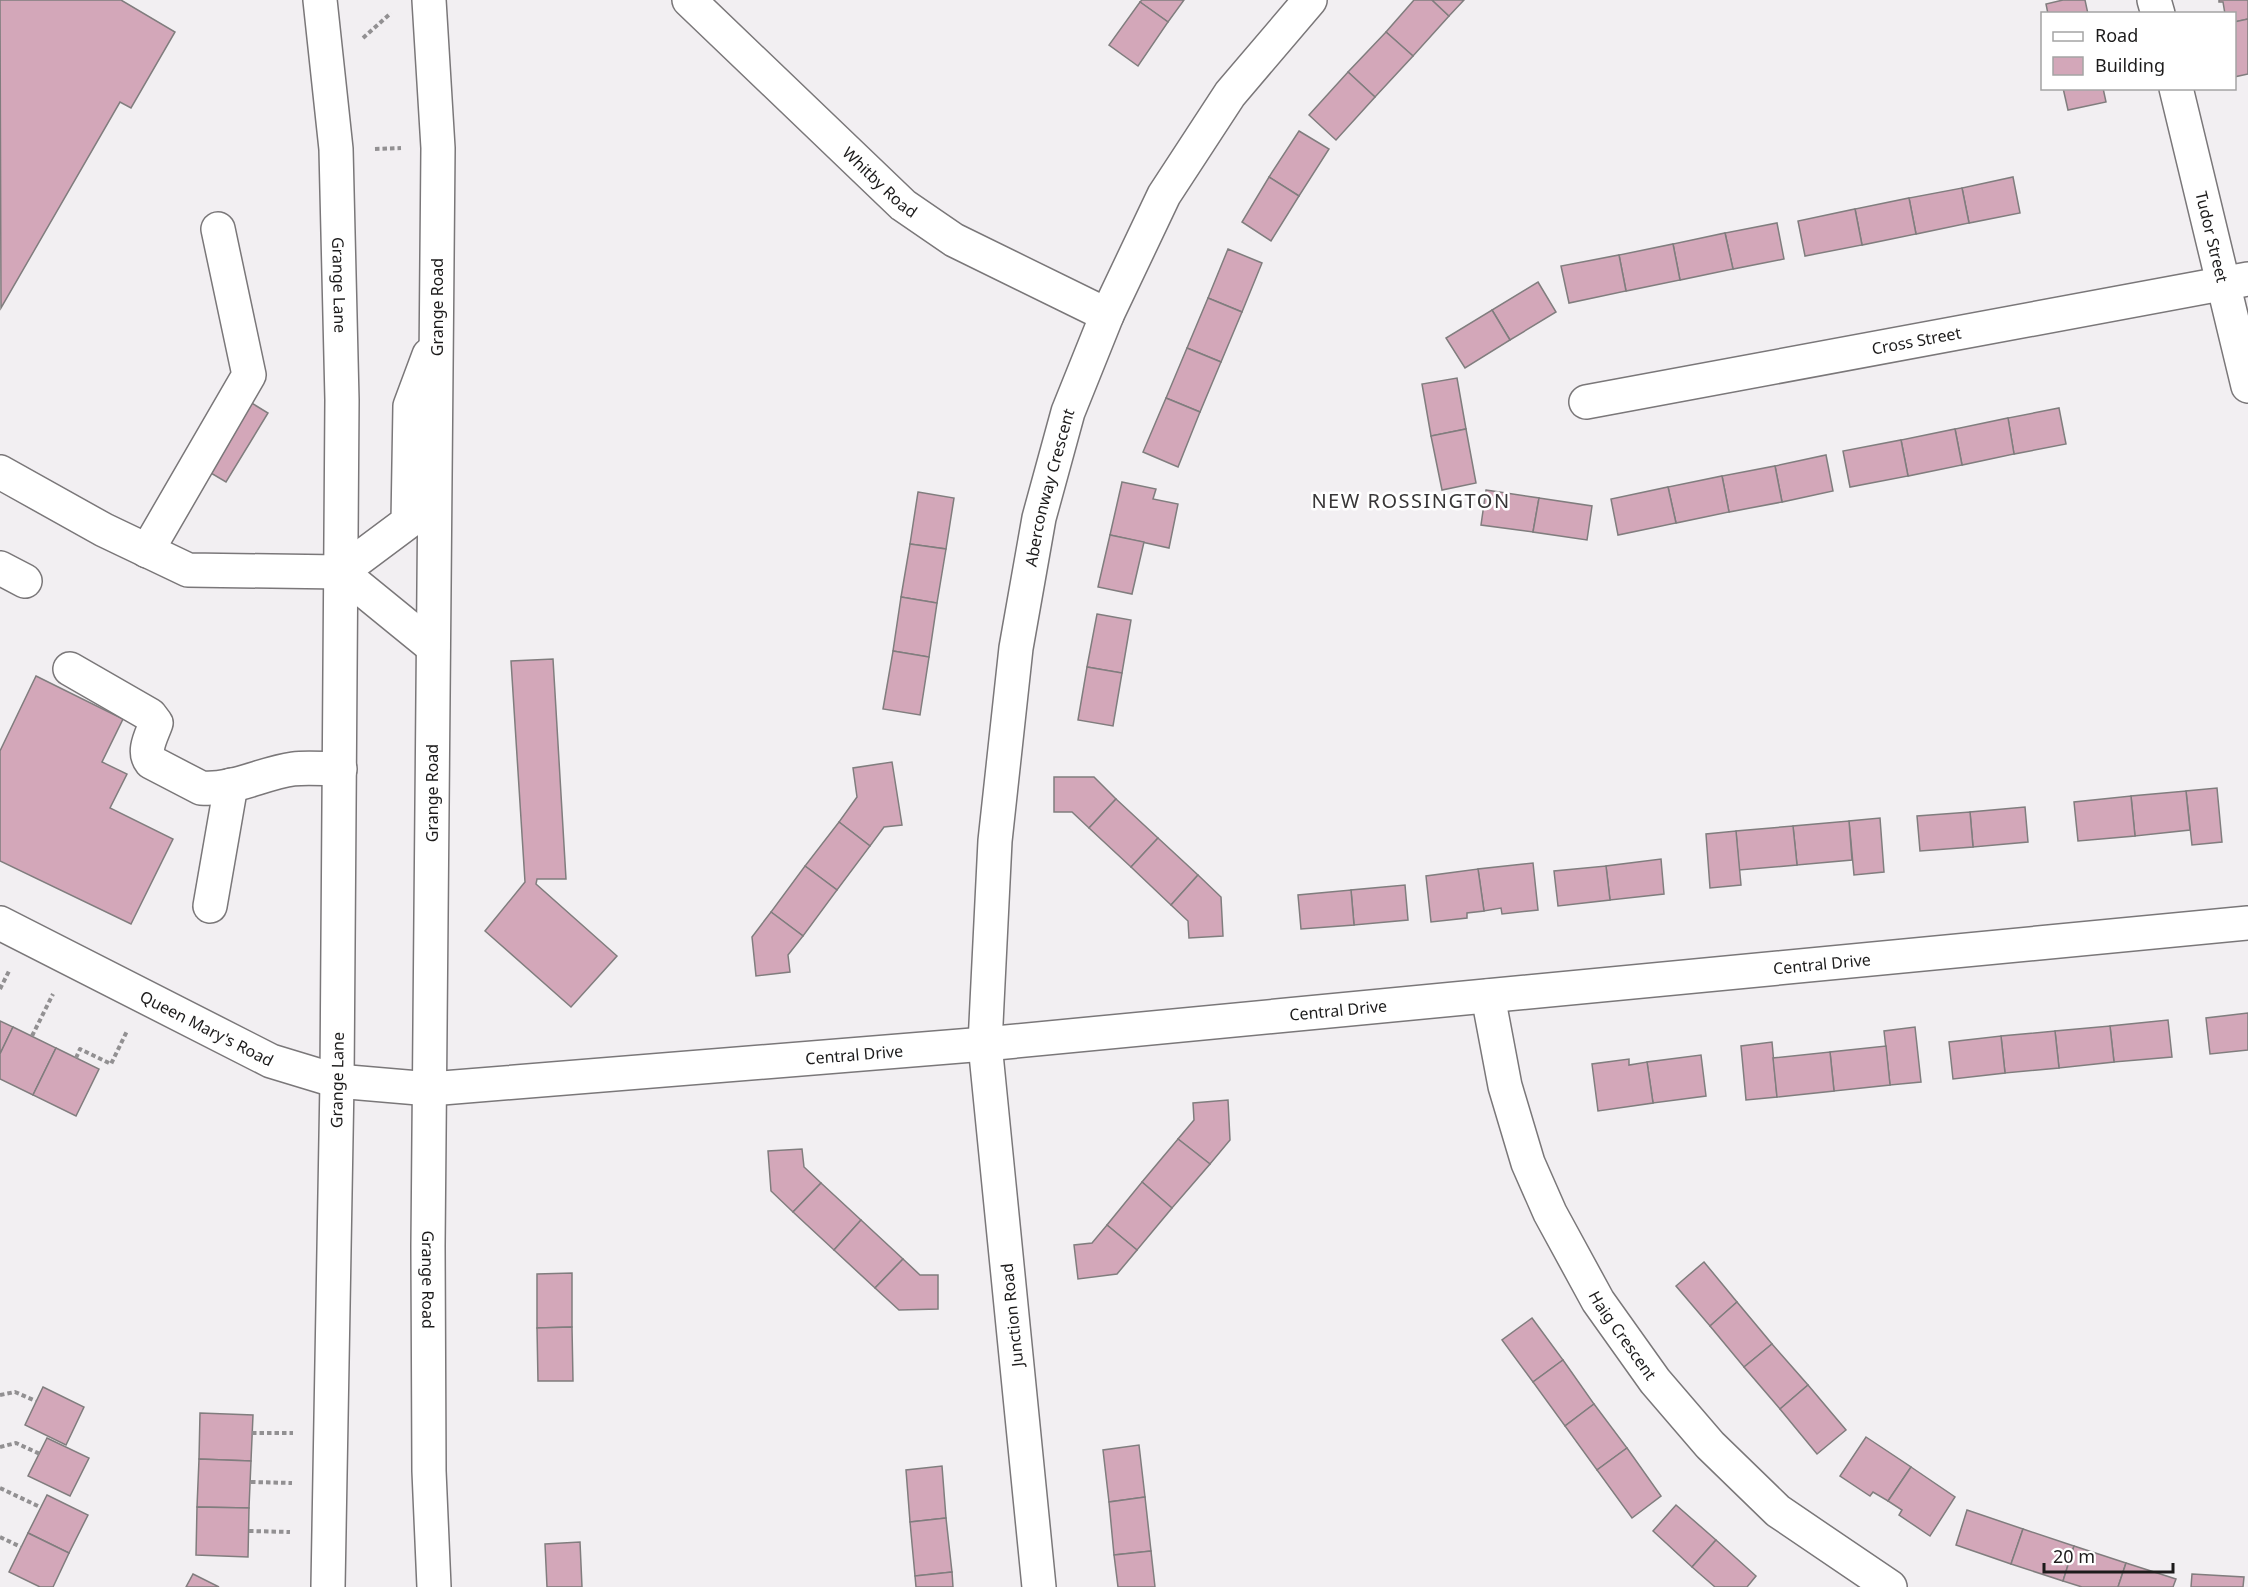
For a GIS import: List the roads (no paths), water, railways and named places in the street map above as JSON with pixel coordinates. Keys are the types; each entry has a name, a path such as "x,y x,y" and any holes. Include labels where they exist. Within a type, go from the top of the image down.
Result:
{"street":[{"name":"Grange Lane","path":"320,0 336,149 342,400 337,1081 328,1587"},
{"name":"Grange Road","path":"429,0 438,148 430,1089 429,1471 434,1587"},
{"name":"Whitby Road","path":"689,0 903,204 954,240 1107,315"},
{"name":"Aberconway Crescent","path":"985,1044 995,841 1018,636 1041,507 1068,412 1107,315 1164,195 1230,94 1310,0"},
{"name":"Tudor Street","path":"2177,90 2235,282 2248,386"},
{"path":"147,551 249,375 218,229"},
{"name":"Cross Street","path":"1586,402 2235,282"},
{"path":"0,472 104,530 188,570 341,572 408,522 410,406 437,333"},
{"path":"341,572 434,647"},
{"path":"70,669 150,715 156,723 146,751 147,757 151,762 201,788 231,785 294,769 340,769"},
{"path":"210,906 231,785"},
{"name":"Queen Mary's Road","path":"0,923 271,1060 337,1081 430,1089"},
{"name":"Central Drive","path":"430,1089 985,1044 2248,923"},
{"name":"Haig Crescent","path":"1488,996 1505,1086 1528,1163 1550,1213 1598,1301 1655,1381 1710,1445 1778,1511 1890,1587"},
{"name":"Junction Road","path":"985,1044 1040,1587"}],"district":[{"name":"NEW ROSSINGTON","path":"1411,501"}]}
